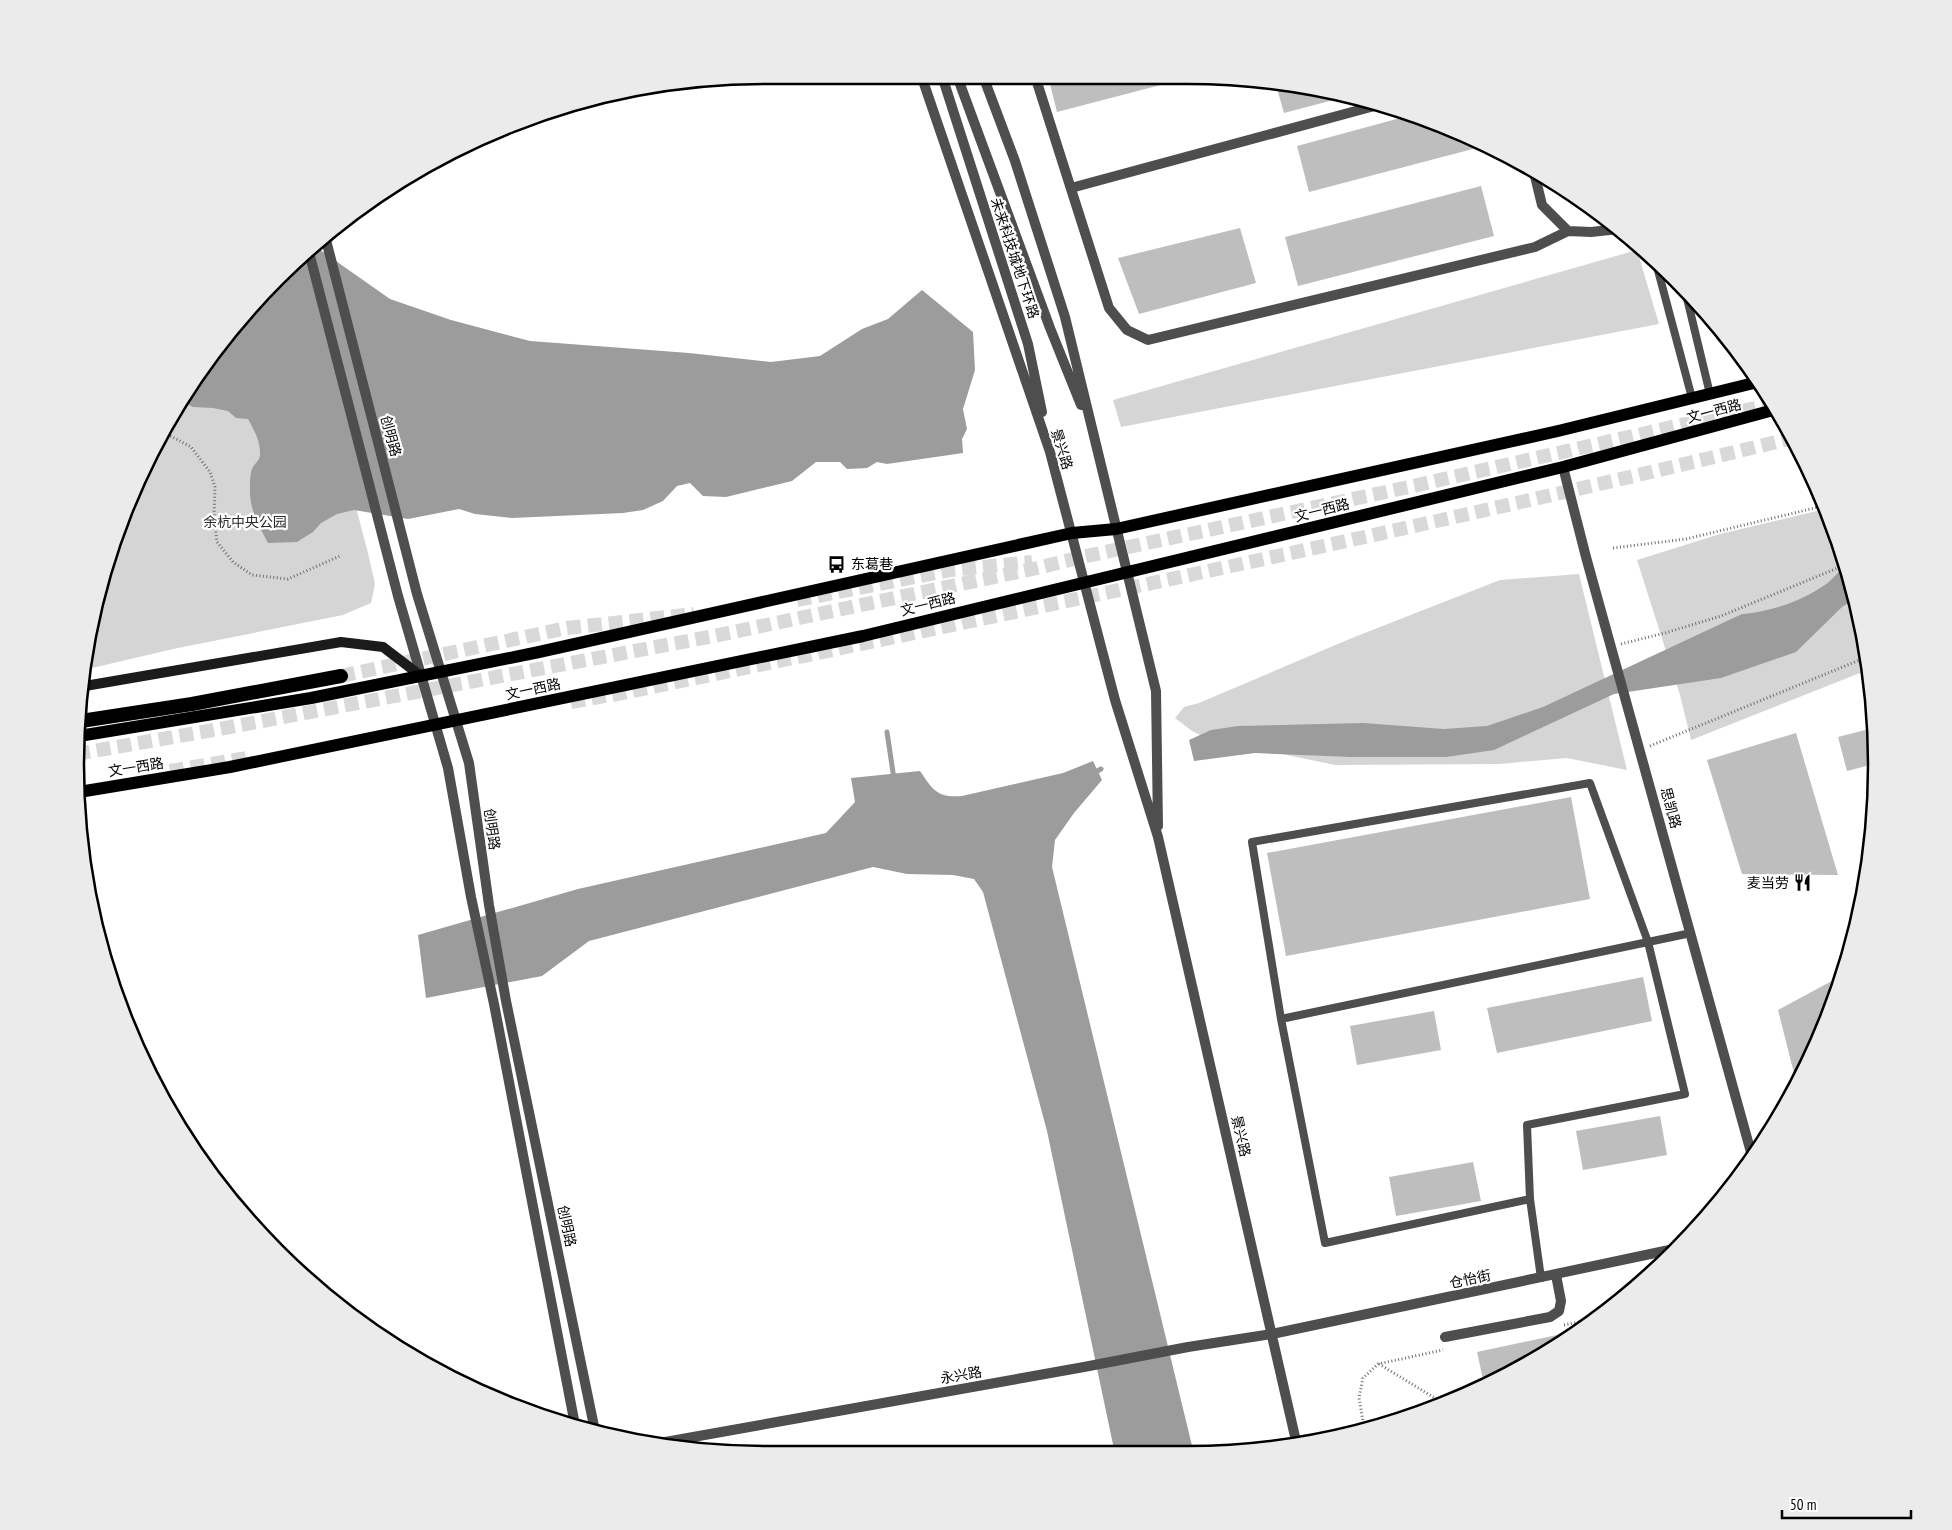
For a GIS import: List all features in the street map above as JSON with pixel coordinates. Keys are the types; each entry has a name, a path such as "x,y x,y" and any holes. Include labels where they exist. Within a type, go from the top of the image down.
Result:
{"highway":[{"path":"85,720 192,704 341,676"}],"main road":[{"name":"文一西路","path":"85,735 312,698 549,650 1072,534 1116,529 1558,431 1751,384"},
{"name":"文一西路","path":"85,791 230,767 863,636 1563,467 1769,411"},
{"path":"89,685 341,642 383,647 421,676"}],"street":[{"name":"景兴路","path":"924,84 1050,452 1115,700 1158,837 1295,1437"},
{"name":"未来科技城地下环路","path":"945,84 1028,344 1050,452"},
{"name":"未来科技城地下环路","path":"960,84 1050,328 1094,436"},
{"name":"景兴路","path":"986,84 1015,162 1065,317 1156,691 1158,837"},
{"path":"1038,84 1109,308 1126,330 1148,340 1535,247 1568,231 1608,230"},
{"path":"1071,188 1368,109"},
{"path":"1536,180 1542,205 1568,231"},
{"name":"创明路","path":"327,244 416,586 469,763 489,905 506,1001 594,1424"},
{"path":"311,258 397,593 448,768 471,897 494,1004 574,1418"},
{"name":"思凯路","path":"1563,467 1586,557 1750,1148"},
{"name":"仓怡街","path":"1272,1334 1664,1251"},
{"path":"1445,1337 1550,1316 1560,1311 1562,1302 1556,1275"},
{"name":"永兴路","path":"676,1440 1188,1347 1272,1334"}],"lane":[{"path":"1659,274 1692,398"},
{"path":"1688,304 1710,394"},
{"path":"1530,1199 1325,1243 1281,1019 1252,842 1590,783 1648,942 1685,1094 1527,1125 1530,1199 1541,1278"},
{"path":"1281,1019 1691,933"}],"path":[{"path":"169,435 191,447 210,472 215,488 214,517 218,542 233,562 252,575 288,579 340,556"},
{"path":"1613,548 1686,539 1817,507"},
{"path":"1611,646 1665,633 1721,616 1839,568"},
{"path":"1640,750 1859,660"},
{"path":"1363,1423 1359,1398 1363,1378 1378,1364 1451,1348"},
{"path":"1378,1364 1436,1399"}],"green space":[{"path":"1634,251 1639,255 1659,324 1121,427 1113,400"},
{"name":"余杭中央公园","path":"281,285 318,363 375,584 371,603 343,615 173,649 91,668 107,589 120,546 154,464 175,424 225,350"},
{"path":"1818,511 1840,571 1829,582 1796,601 1764,611 1742,614 1842,607 1848,603 1861,672 1691,740 1680,695 1637,560 1720,534"},
{"path":"1579,574 1627,770 1567,758 1499,764 1335,765 1209,739 1192,731 1175,718 1184,707 1199,703 1352,638 1500,580"}],"shaded area":[{"path":"320,250 390,299 451,320 530,341 689,353 771,362 820,356 862,329 888,319 922,290 973,332 975,370 963,409 967,429 962,439 963,453 887,464 877,462 867,468 847,469 840,462 816,462 792,481 726,497 703,496 690,483 677,486 663,501 643,510 623,513 512,518 475,514 459,509 408,519 354,510 337,514 321,523 313,532 297,542 268,543 255,517 251,503 251,473 260,456 260,451 257,436 248,419 236,418 228,411 193,407 188,404 225,350 283,283"},
{"path":"1840,571 1848,603 1842,607 1796,652 1721,678 1614,694 1494,750 1446,757 1351,757 1255,753 1194,761 1189,740 1211,730 1238,726 1363,723 1444,729 1487,726 1543,707 1742,614 1764,611 1796,601 1826,584"},
{"path":"1093,761 1102,780 1074,813 1055,840 1052,867 1192,1446 1113,1446 1047,1131 983,892 974,879 953,875 907,874 873,867 589,941 542,976 426,998 418,935 578,889 826,833 855,802 851,778 920,771 932,788 941,794 962,796 1063,773"}],"building":[{"path":"1050,84 1164,84 1057,112"},
{"path":"1277,90 1333,100 1284,113"},
{"path":"1400,118 1475,148 1309,192 1297,146"},
{"path":"1481,186 1494,236 1298,286 1285,237"},
{"path":"1240,228 1256,283 1139,314 1118,258"},
{"path":"1867,729 1868,766 1847,771 1838,737"},
{"path":"1796,733 1838,875 1742,874 1707,760"},
{"path":"1571,797 1590,899 1286,956 1267,853"},
{"path":"1643,977 1652,1021 1497,1053 1487,1008"},
{"path":"1833,980 1816,1026 1794,1073 1778,1010"},
{"path":"1434,1011 1441,1050 1357,1065 1350,1026"},
{"path":"1660,1116 1667,1155 1583,1170 1576,1131"},
{"path":"1473,1162 1481,1201 1396,1216 1389,1177"},
{"path":"1560,1334 1528,1355 1483,1378 1477,1352"}],"waterway":[{"path":"887,732 894,779"},
{"path":"1092,774 1101,769"}],"tunnel":[{"path":"84,753 714,636 1409,487 1765,406"},
{"path":"571,702 920,632 1357,539 1785,440"},
{"path":"797,600 951,570 1032,562"},
{"path":"341,676 567,628 694,614"},
{"path":"170,771 252,757"}],"place":[{"name":"东葛巷","path":"837,564"},
{"name":"麦当劳","path":"1803,883"}]}
